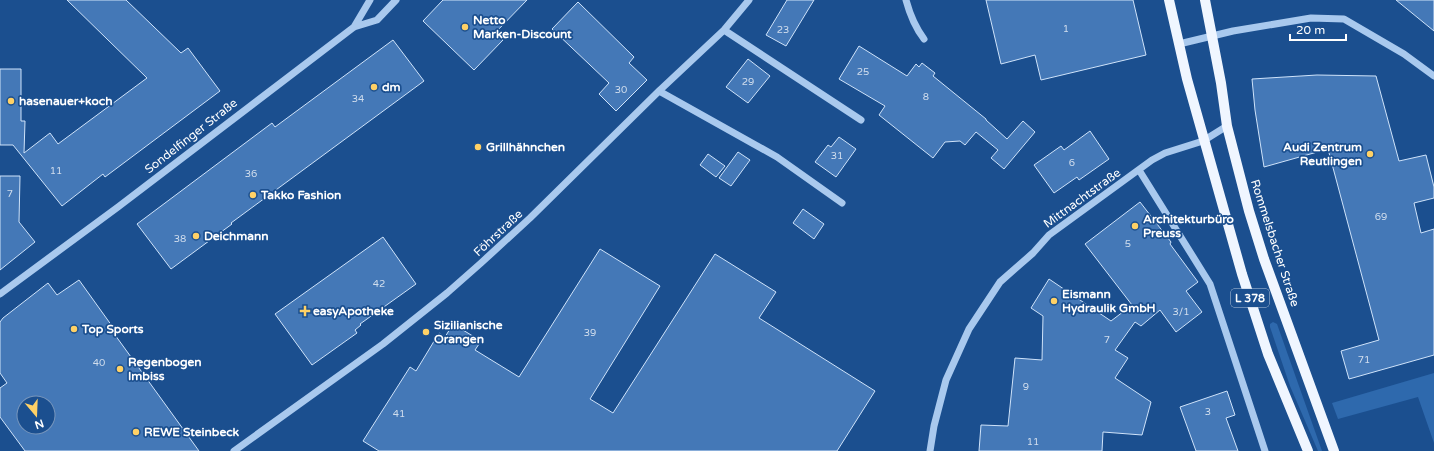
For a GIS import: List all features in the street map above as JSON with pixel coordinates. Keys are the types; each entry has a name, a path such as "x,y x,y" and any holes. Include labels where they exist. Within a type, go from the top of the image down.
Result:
{"main road":[{"name":"L 378","path":"1169,0 1187,80 1242,274 1268,354 1308,451"},
{"name":"Rommelsbacher Straße","path":"1205,0 1221,83 1227,126 1237,166 1264,259 1334,451"}],"street":[{"path":"354,27 370,0"},
{"name":"Sondelfinger Straße","path":"0,294 354,27 377,20 396,0"},
{"name":"Föhrstraße","path":"234,451 383,344 447,292 530,218 659,91 724,30 749,0"},
{"path":"906,0 912,19 924,39"},
{"path":"1179,44 1233,31 1311,18 1344,19 1404,54 1434,76"},
{"path":"724,30 862,120"},
{"path":"659,91 777,157 842,203"},
{"name":"Mittnachtstraße","path":"930,451 934,426 946,380 968,329 1000,282 1033,253 1049,235 1152,160 1165,153 1203,140 1227,126"},
{"name":"Mittnachtstraße","path":"1138,170 1210,284 1265,451"}],"shaded area":[{"path":"1273,322 1277,324 1322,451 1318,451 1290,386 1270,327 1270,324"},
{"path":"1434,373 1434,443 1418,397 1338,419 1332,403"}],"building":[{"path":"67,0 126,0 181,53 188,48 220,91 105,177 103,174 62,206 13,145 0,145 0,69 21,69 21,121 25,121 24,153 50,133 58,144 147,78"},
{"name":"Netto Marken-Discount","path":"443,0 527,0 495,33 503,40 474,70 423,21"},
{"path":"787,0 814,0 786,46 766,35"},
{"path":"986,0 1133,0 1146,55 1041,80 1035,55 1001,64"},
{"path":"1396,0 1434,0 1434,31"},
{"path":"578,2 634,57 629,63 647,80 616,111 599,94 609,83 552,29"},
{"path":"393,40 424,81 171,269 137,224 272,123 275,127"},
{"path":"859,46 907,76 916,64 919,67 922,63 935,73 933,76 986,119 1007,139 1023,121 1035,132 1004,169 991,158 998,150 976,132 965,145 960,141 945,142 933,158 879,115 885,106 839,79"},
{"path":"748,59 770,76 748,103 726,87"},
{"path":"1317,75 1376,76 1399,161 1426,155 1434,187 1434,198 1414,203 1421,233 1434,229 1434,355 1349,379 1341,351 1379,340 1328,149 1264,167 1255,110 1252,79"},
{"path":"1090,131 1109,159 1079,180 1077,177 1054,193 1034,165 1061,146 1064,150"},
{"path":"839,137 856,149 836,177 815,162 828,145 831,147"},
{"path":"738,152 750,160 731,186 719,178"},
{"path":"708,154 725,166 716,177 700,165"},
{"path":"0,176 20,176 19,222 35,242 0,270"},
{"path":"1140,202 1171,242 1170,244 1198,282 1186,291 1202,312 1176,332 1160,310 1141,326 1135,322 1115,350 1128,358 1115,378 1151,402 1142,435 1103,432 1102,451 979,451 981,425 1008,426 1015,358 1042,360 1043,316 1031,308 1049,279 1111,321 1132,305 1085,244"},
{"path":"803,209 824,224 814,239 793,223"},
{"path":"383,237 416,284 360,324 361,325 355,330 357,333 312,365 275,314"},
{"path":"600,249 660,286 590,399 613,413 715,254 776,292 759,318 875,391 837,451 379,451 363,441 410,367 416,371 439,333 445,337 453,324 481,341 475,350 519,377"},
{"path":"79,280 112,326 110,328 199,451 25,451 0,417 0,388 7,383 0,373 0,322 3,318 48,283 57,295"},
{"path":"1227,391 1235,415 1226,418 1238,451 1196,451 1180,407"}],"place":[{"name":"Netto Marken-Discount","path":"465,27"},
{"name":"dm","path":"374,87"},
{"name":"hasenauer+koch","path":"11,101"},
{"name":"Grillhähnchen","path":"478,147"},
{"name":"Audi Zentrum Reutlingen","path":"1370,154"},
{"name":"Takko Fashion","path":"253,195"},
{"name":"Architekturbüro Preuss","path":"1135,226"},
{"name":"Deichmann","path":"196,236"},
{"name":"Eismann Hydraulik GmbH","path":"1054,301"},
{"name":"easyApotheke","path":"305,311"},
{"name":"Top Sports","path":"74,329"},
{"name":"Sizilianische Orangen","path":"426,332"},
{"name":"Regenbogen Imbiss","path":"120,369"},
{"name":"REWE Steinbeck","path":"136,432"}]}
